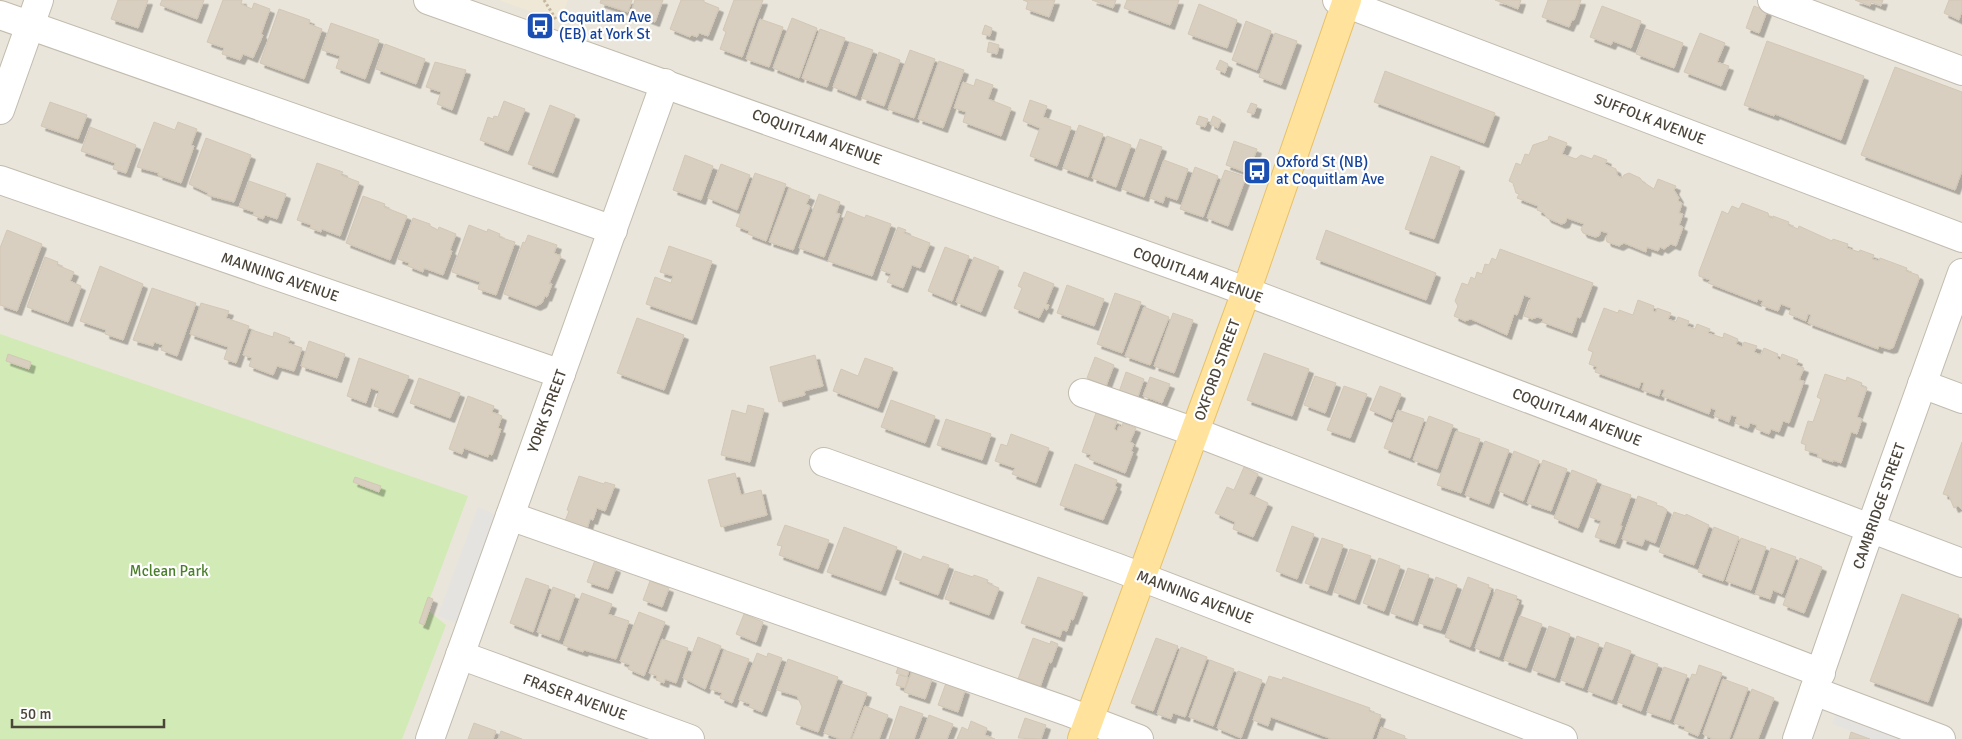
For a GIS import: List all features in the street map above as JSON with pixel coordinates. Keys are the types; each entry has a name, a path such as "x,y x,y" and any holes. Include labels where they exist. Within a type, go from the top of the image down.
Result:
{"main road":[{"name":"OXFORD STREET","path":"1086,729 1246,292 1344,1"}],"street":[{"path":"0,110 39,0"},
{"name":"COQUITLAM AVENUE","path":"428,0 665,83 1246,292 1962,563"},
{"path":"1772,0 1962,71"},
{"name":"SUFFOLK AVENUE","path":"1344,1 1962,238"},
{"path":"0,15 613,230"},
{"name":"YORK STREET","path":"430,739 665,83"},
{"name":"MANNING AVENUE","path":"0,180 561,374"},
{"name":"CAMBRIDGE STREET","path":"1797,739 1870,528 1962,273"},
{"path":"1922,384 1962,399"},
{"path":"1083,393 1195,432 1817,682 1941,739"},
{"name":"MANNING AVENUE","path":"824,462 1142,577 1563,739"},
{"path":"510,516 1086,729 1139,739"},
{"name":"FRASER AVENUE","path":"460,655 690,739"}],"shaded area":[{"path":"0,0 1962,0 1962,739 0,739"},
{"path":"499,0 568,0 560,22"},
{"path":"478,507 496,515 456,623 438,616"},
{"path":"1838,708 1917,739 1871,739 1832,724"}],"green space":[{"name":"Mclean Park","path":"0,334 468,496 426,609 446,625 402,739 0,739"}],"building":[{"path":"118,0 148,0 138,28 111,19"},
{"path":"162,0 204,0 197,19 160,5"},
{"path":"223,0 242,0 241,4 252,9 254,3 270,9 261,34 263,35 253,58 243,54 240,60 222,54 224,48 207,42"},
{"path":"601,0 632,0 628,12 600,3"},
{"path":"635,0 663,0 655,22 631,13"},
{"path":"681,0 704,0 704,2 719,8 708,36 699,33 697,37 692,35 690,37 670,29"},
{"path":"734,0 763,0 742,57 720,49 726,32 723,30"},
{"path":"1023,0 1055,0 1049,17 1026,9 1028,2"},
{"path":"1092,0 1116,0 1113,8"},
{"path":"1127,0 1179,0 1170,25 1124,8"},
{"path":"1495,0 1521,0 1518,9"},
{"path":"1548,0 1581,0 1574,20 1572,20 1569,27 1542,17"},
{"path":"1855,0 1883,0 1881,6 1871,2 1870,6"},
{"path":"1949,0 1962,0 1962,11 1959,20 1944,13"},
{"path":"1199,4 1237,20 1227,48 1188,34"},
{"path":"1602,6 1641,21 1631,48 1613,41 1611,45 1590,37"},
{"path":"1754,6 1767,11 1759,33 1746,28"},
{"path":"279,9 310,20 309,24 322,29 304,79 260,63"},
{"path":"792,18 817,28 799,78 773,68"},
{"path":"760,19 783,27 769,67 746,59"},
{"path":"1246,21 1271,31 1257,70 1232,60"},
{"path":"331,23 379,40 365,79 336,68 340,56 322,50"},
{"path":"985,25 992,28 990,36 982,34"},
{"path":"820,29 845,38 827,87 802,78"},
{"path":"1646,29 1683,43 1674,68 1636,54"},
{"path":"1275,33 1297,41 1281,85 1259,77"},
{"path":"1700,33 1725,43 1717,62 1729,66 1721,86 1684,72"},
{"path":"1767,41 1864,76 1841,140 1775,114 1774,116 1744,105"},
{"path":"850,42 873,50 856,96 833,87"},
{"path":"989,42 999,45 997,54 987,52"},
{"path":"385,44 425,59 416,84 376,69"},
{"path":"910,50 935,59 914,118 888,109"},
{"path":"879,52 900,60 884,106 862,98"},
{"path":"1220,60 1228,64 1225,73 1216,69"},
{"path":"939,61 964,70 943,128 918,119"},
{"path":"435,62 466,70 452,110 437,104 441,92 426,87"},
{"path":"1895,67 1962,92 1962,171 1955,190 1861,155"},
{"path":"1385,71 1495,113 1484,143 1374,102"},
{"path":"976,79 993,85 988,99 1011,108 1001,136 963,122 966,112 954,108 963,82 974,86"},
{"path":"1030,100 1047,106 1043,117 1071,127 1057,166 1030,156 1040,128 1023,121"},
{"path":"504,101 525,109 508,151 480,140 488,117 493,119 494,116 498,117"},
{"path":"50,102 87,115 78,139 41,126"},
{"path":"1251,103 1257,105 1254,114 1247,112"},
{"path":"550,105 575,115 553,173 528,164"},
{"path":"1199,116 1208,119 1205,127 1196,124"},
{"path":"1213,116 1221,120 1218,128 1210,124"},
{"path":"154,122 175,130 178,122 197,129 191,145 194,146 181,183 158,175 159,173 137,167"},
{"path":"1079,125 1103,134 1088,177 1063,168"},
{"path":"90,127 136,145 126,173 113,169 115,163 81,151"},
{"path":"1107,136 1131,145 1116,187 1092,178"},
{"path":"1549,136 1567,143 1562,154 1576,159 1581,155 1592,159 1594,155 1607,160 1605,164 1616,169 1617,175 1622,178 1629,173 1640,178 1654,189 1658,179 1676,186 1674,190 1679,198 1678,201 1682,203 1679,213 1683,214 1679,225 1683,227 1676,246 1671,244 1664,249 1660,247 1658,251 1647,247 1646,252 1624,243 1619,246 1607,242 1608,233 1601,231 1599,236 1595,237 1583,233 1581,229 1584,224 1567,218 1565,223 1561,224 1547,218 1544,213 1537,210 1538,206 1517,198 1519,194 1516,193 1513,183 1509,181 1516,163 1521,165 1525,154 1529,155 1533,145 1548,140"},
{"path":"206,138 251,155 234,202 207,195 208,193 189,184"},
{"path":"1140,139 1162,147 1144,197 1122,189"},
{"path":"1234,141 1257,149 1248,173 1226,165"},
{"path":"685,155 713,166 701,200 673,190"},
{"path":"1431,156 1460,167 1434,239 1405,229"},
{"path":"1164,160 1188,169 1177,200 1165,196 1163,203 1150,198"},
{"path":"317,163 343,172 341,175 359,182 340,236 322,229 321,232 310,228 311,225 297,220"},
{"path":"721,164 750,175 737,210 708,198"},
{"path":"1195,167 1218,176 1203,217 1180,209"},
{"path":"1225,170 1246,177 1228,226 1207,218"},
{"path":"755,173 786,184 766,241 748,234 749,231 736,226"},
{"path":"249,181 286,194 277,219 265,215 263,219 253,215 254,212 239,207"},
{"path":"789,188 810,196 806,204 810,206 793,250 769,242"},
{"path":"819,194 840,202 836,213 840,214 824,257 799,248"},
{"path":"363,196 385,204 384,207 407,216 390,260 346,243"},
{"path":"1742,203 1768,213 1769,217 1773,218 1773,216 1789,222 1788,225 1798,229 1799,226 1832,241 1833,239 1848,244 1847,248 1874,255 1872,259 1879,261 1880,258 1907,268 1906,271 1918,275 1919,279 1893,348 1889,349 1879,346 1878,349 1808,323 1811,315 1808,314 1806,321 1789,314 1791,308 1781,304 1778,311 1761,305 1763,301 1758,299 1757,302 1708,283 1710,280 1699,276 1722,211 1728,214 1732,206 1739,209"},
{"path":"847,211 865,218 866,215 891,224 872,276 828,261"},
{"path":"413,218 430,224 430,226 438,230 439,227 456,234 443,275 424,268 423,272 408,266 409,263 398,259"},
{"path":"469,225 487,232 488,229 500,234 499,237 515,242 496,295 478,289 480,282 452,272"},
{"path":"898,227 906,230 904,233 930,243 920,268 912,265 903,288 887,282 891,274 881,270"},
{"path":"7,230 42,244 17,311 0,305 0,248"},
{"path":"1326,230 1436,273 1426,300 1316,259"},
{"path":"528,235 557,245 554,253 561,256 549,284 552,284 547,297 545,296 542,303 536,306 504,294 523,242 525,243"},
{"path":"669,246 712,261 692,320 646,304 655,277 671,283 673,276 660,272"},
{"path":"945,247 969,256 952,301 928,291"},
{"path":"1500,249 1593,283 1580,318 1577,317 1572,333 1542,322 1543,319 1538,317 1532,319 1524,316 1531,298 1524,295 1517,315 1514,314 1507,335 1471,319 1465,321 1454,316 1458,306 1455,301 1462,283 1468,285 1471,277 1475,279 1477,272 1482,274 1485,264 1489,265 1492,258 1496,260"},
{"path":"45,257 58,262 57,265 74,272 70,281 81,286 68,322 27,307"},
{"path":"974,257 999,267 981,312 956,302"},
{"path":"100,266 143,284 123,340 105,334 106,330 80,321"},
{"path":"1024,272 1054,284 1046,304 1049,305 1047,310 1044,308 1039,318 1014,308 1022,288 1018,286"},
{"path":"1067,285 1104,299 1094,326 1057,313"},
{"path":"152,288 196,303 177,356 161,350 163,345 154,342 153,346 133,340"},
{"path":"1115,293 1141,302 1122,353 1097,344"},
{"path":"1638,300 1654,306 1653,311 1656,312 1657,308 1671,313 1668,319 1676,322 1678,317 1689,321 1687,326 1695,329 1697,324 1710,329 1708,333 1723,338 1724,333 1738,339 1736,344 1742,347 1744,342 1757,346 1754,352 1761,355 1764,348 1778,354 1777,358 1780,360 1782,354 1798,360 1796,365 1804,368 1799,380 1804,381 1789,423 1783,421 1779,432 1771,429 1769,434 1756,429 1757,425 1750,423 1748,428 1735,423 1737,417 1731,415 1729,422 1714,416 1716,410 1711,408 1709,414 1662,396 1665,390 1661,389 1659,396 1642,390 1644,383 1641,382 1639,388 1595,372 1597,367 1589,364 1593,352 1588,350 1604,308 1618,313 1619,310 1633,315"},
{"path":"201,303 229,311 226,318 249,326 236,363 224,359 228,347 190,334"},
{"path":"1144,307 1169,317 1150,365 1125,356"},
{"path":"1173,313 1193,320 1174,373 1154,366"},
{"path":"637,318 684,335 664,390 617,373"},
{"path":"252,330 273,337 274,332 290,338 288,343 302,348 294,371 277,366 273,375 249,366 252,358 243,355"},
{"path":"309,341 345,354 337,378 301,366"},
{"path":"1264,353 1309,369 1292,416 1247,400"},
{"path":"8,354 31,362 29,369 6,361"},
{"path":"815,355 823,386 804,391 805,395 779,402 770,367"},
{"path":"1095,357 1114,365 1106,386 1087,378"},
{"path":"359,358 409,376 393,413 374,406 379,391 371,388 366,403 347,396"},
{"path":"865,358 893,368 878,408 833,391 841,369 858,376"},
{"path":"1126,372 1144,379 1137,399 1119,392"},
{"path":"1825,374 1846,381 1847,377 1862,383 1861,386 1867,388 1857,417 1862,419 1857,434 1851,432 1841,463 1818,457 1818,454 1805,450 1806,445 1801,443 1808,421 1813,422 1821,399 1817,397"},
{"path":"1315,376 1336,383 1325,413 1304,405"},
{"path":"1150,377 1170,384 1162,403 1143,396"},
{"path":"419,378 460,393 450,418 410,403"},
{"path":"1344,386 1367,394 1350,438 1327,430"},
{"path":"1380,386 1401,394 1391,419 1370,410"},
{"path":"468,396 494,406 492,412 502,416 498,428 501,429 492,455 489,454 488,457 464,448 462,454 449,449"},
{"path":"891,400 935,416 925,443 881,427"},
{"path":"748,405 764,409 750,462 721,455 732,410 746,414"},
{"path":"1398,410 1424,419 1410,458 1384,448"},
{"path":"1096,413 1117,421 1114,429 1117,431 1119,426 1122,427 1123,423 1136,428 1130,442 1134,444 1131,451 1133,452 1125,473 1089,459 1091,455 1082,452"},
{"path":"1429,416 1453,425 1437,469 1413,460"},
{"path":"946,419 991,434 982,460 937,445"},
{"path":"1456,431 1480,439 1461,493 1437,485"},
{"path":"1011,434 1049,448 1036,483 1012,474 1015,468 995,461 1001,444 1007,446"},
{"path":"1485,441 1509,450 1489,504 1465,495"},
{"path":"1962,442 1962,510 1958,506 1954,508 1949,496 1943,494"},
{"path":"1514,451 1539,461 1523,501 1499,491"},
{"path":"1543,460 1567,469 1551,511 1527,503"},
{"path":"1075,464 1117,480 1115,486 1117,487 1103,520 1060,505"},
{"path":"1244,467 1258,474 1249,494 1268,503 1253,537 1233,529 1235,522 1215,513 1227,487 1234,490"},
{"path":"1572,470 1597,480 1578,528 1554,518"},
{"path":"735,473 741,495 761,490 767,515 721,527 708,480"},
{"path":"579,476 604,484 605,482 615,485 605,511 597,508 593,520 590,519 587,529 565,521"},
{"path":"355,477 381,486 379,492 353,482"},
{"path":"1602,485 1631,495 1615,544 1595,537 1601,521 1590,517"},
{"path":"1638,496 1657,503 1656,505 1667,510 1655,543 1645,539 1642,546 1622,539"},
{"path":"1674,512 1686,516 1686,514 1709,525 1694,565 1659,552"},
{"path":"785,525 829,540 818,569 779,555 782,546 777,545"},
{"path":"1292,526 1314,534 1297,579 1276,571"},
{"path":"844,527 897,547 881,591 827,572"},
{"path":"1714,527 1739,537 1723,581 1698,572"},
{"path":"1322,538 1343,545 1327,591 1305,583"},
{"path":"1741,538 1766,547 1751,590 1726,581"},
{"path":"1771,548 1796,557 1782,594 1773,590 1770,599 1755,594"},
{"path":"1350,549 1371,556 1355,600 1334,592"},
{"path":"904,553 921,560 923,556 949,565 938,595 895,579"},
{"path":"1379,558 1400,566 1384,611 1363,603"},
{"path":"1800,558 1822,567 1804,613 1783,605"},
{"path":"595,560 616,568 608,589 587,582"},
{"path":"1408,568 1429,575 1413,621 1391,613"},
{"path":"955,571 988,580 987,583 999,588 989,615 945,599"},
{"path":"1038,577 1083,593 1073,620 1071,619 1067,631 1062,630 1060,637 1021,623"},
{"path":"1436,577 1457,585 1441,630 1419,623"},
{"path":"1468,577 1489,585 1488,588 1491,589 1470,647 1445,637"},
{"path":"526,578 549,586 533,632 510,623"},
{"path":"650,581 669,588 662,607 643,600"},
{"path":"553,587 575,595 559,640 537,632"},
{"path":"1496,589 1517,596 1516,600 1519,601 1499,657 1475,648"},
{"path":"582,593 612,604 608,614 629,621 616,659 584,650 583,652 563,645"},
{"path":"1902,594 1959,615 1928,702 1870,681"},
{"path":"428,597 433,599 424,625 419,623"},
{"path":"639,612 665,622 644,676 628,669 630,665 620,661"},
{"path":"744,614 763,622 756,642 736,634"},
{"path":"1520,616 1542,624 1526,668 1504,660"},
{"path":"1549,626 1570,634 1555,678 1533,670"},
{"path":"1577,636 1599,644 1583,688 1561,680"},
{"path":"698,637 721,646 705,689 683,678"},
{"path":"1033,638 1050,644 1051,641 1058,644 1040,687 1018,679"},
{"path":"1156,638 1178,646 1153,711 1131,703"},
{"path":"662,639 688,648 676,683 665,679 664,683 656,680 657,676 649,673"},
{"path":"1606,642 1631,651 1612,700 1588,691"},
{"path":"1181,647 1207,657 1185,717 1173,713 1171,719 1157,714"},
{"path":"724,650 749,659 732,703 720,698 722,693 710,689"},
{"path":"757,653 767,657 768,653 782,658 762,712 749,707 750,704 739,700"},
{"path":"1635,656 1658,664 1641,711 1618,702"},
{"path":"788,659 838,677 818,732 796,724 802,707 797,696 777,690"},
{"path":"1210,660 1234,669 1213,726 1189,717"},
{"path":"899,665 910,668 907,677 896,673"},
{"path":"1699,665 1722,673 1698,736 1684,730 1685,727 1674,723 1692,674 1696,675"},
{"path":"1664,667 1687,675 1670,720 1647,712"},
{"path":"912,671 932,679 925,699 904,692"},
{"path":"1238,671 1262,680 1241,738 1217,728"},
{"path":"899,675 908,677 905,688 896,685"},
{"path":"1269,676 1282,680 1283,677 1370,708 1369,711 1381,715 1372,739 1332,739 1271,717 1268,726 1253,720"},
{"path":"1723,679 1748,688 1729,739 1713,739 1703,734"},
{"path":"946,683 965,690 958,712 938,705"},
{"path":"842,684 867,693 850,739 840,739 824,733"},
{"path":"1752,689 1774,698 1758,739 1733,739"},
{"path":"865,706 888,715 879,739 852,739"},
{"path":"900,706 923,714 914,739 889,739"},
{"path":"929,715 953,724 947,739 920,739"},
{"path":"1025,718 1046,725 1041,739 1018,738"},
{"path":"971,721 987,728 985,735 995,739 957,739 962,727 968,730"},
{"path":"474,723 496,731 493,739 468,739"},
{"path":"1381,727 1405,736 1404,739 1377,739"},
{"path":"501,731 522,739 498,739"},
{"path":"1851,732 1870,739 1849,739"}],"place":[{"name":"Coquitlam Ave (EB) at York St","path":"540,26"},
{"name":"Oxford St (NB) at Coquitlam Ave","path":"1257,171"}]}
